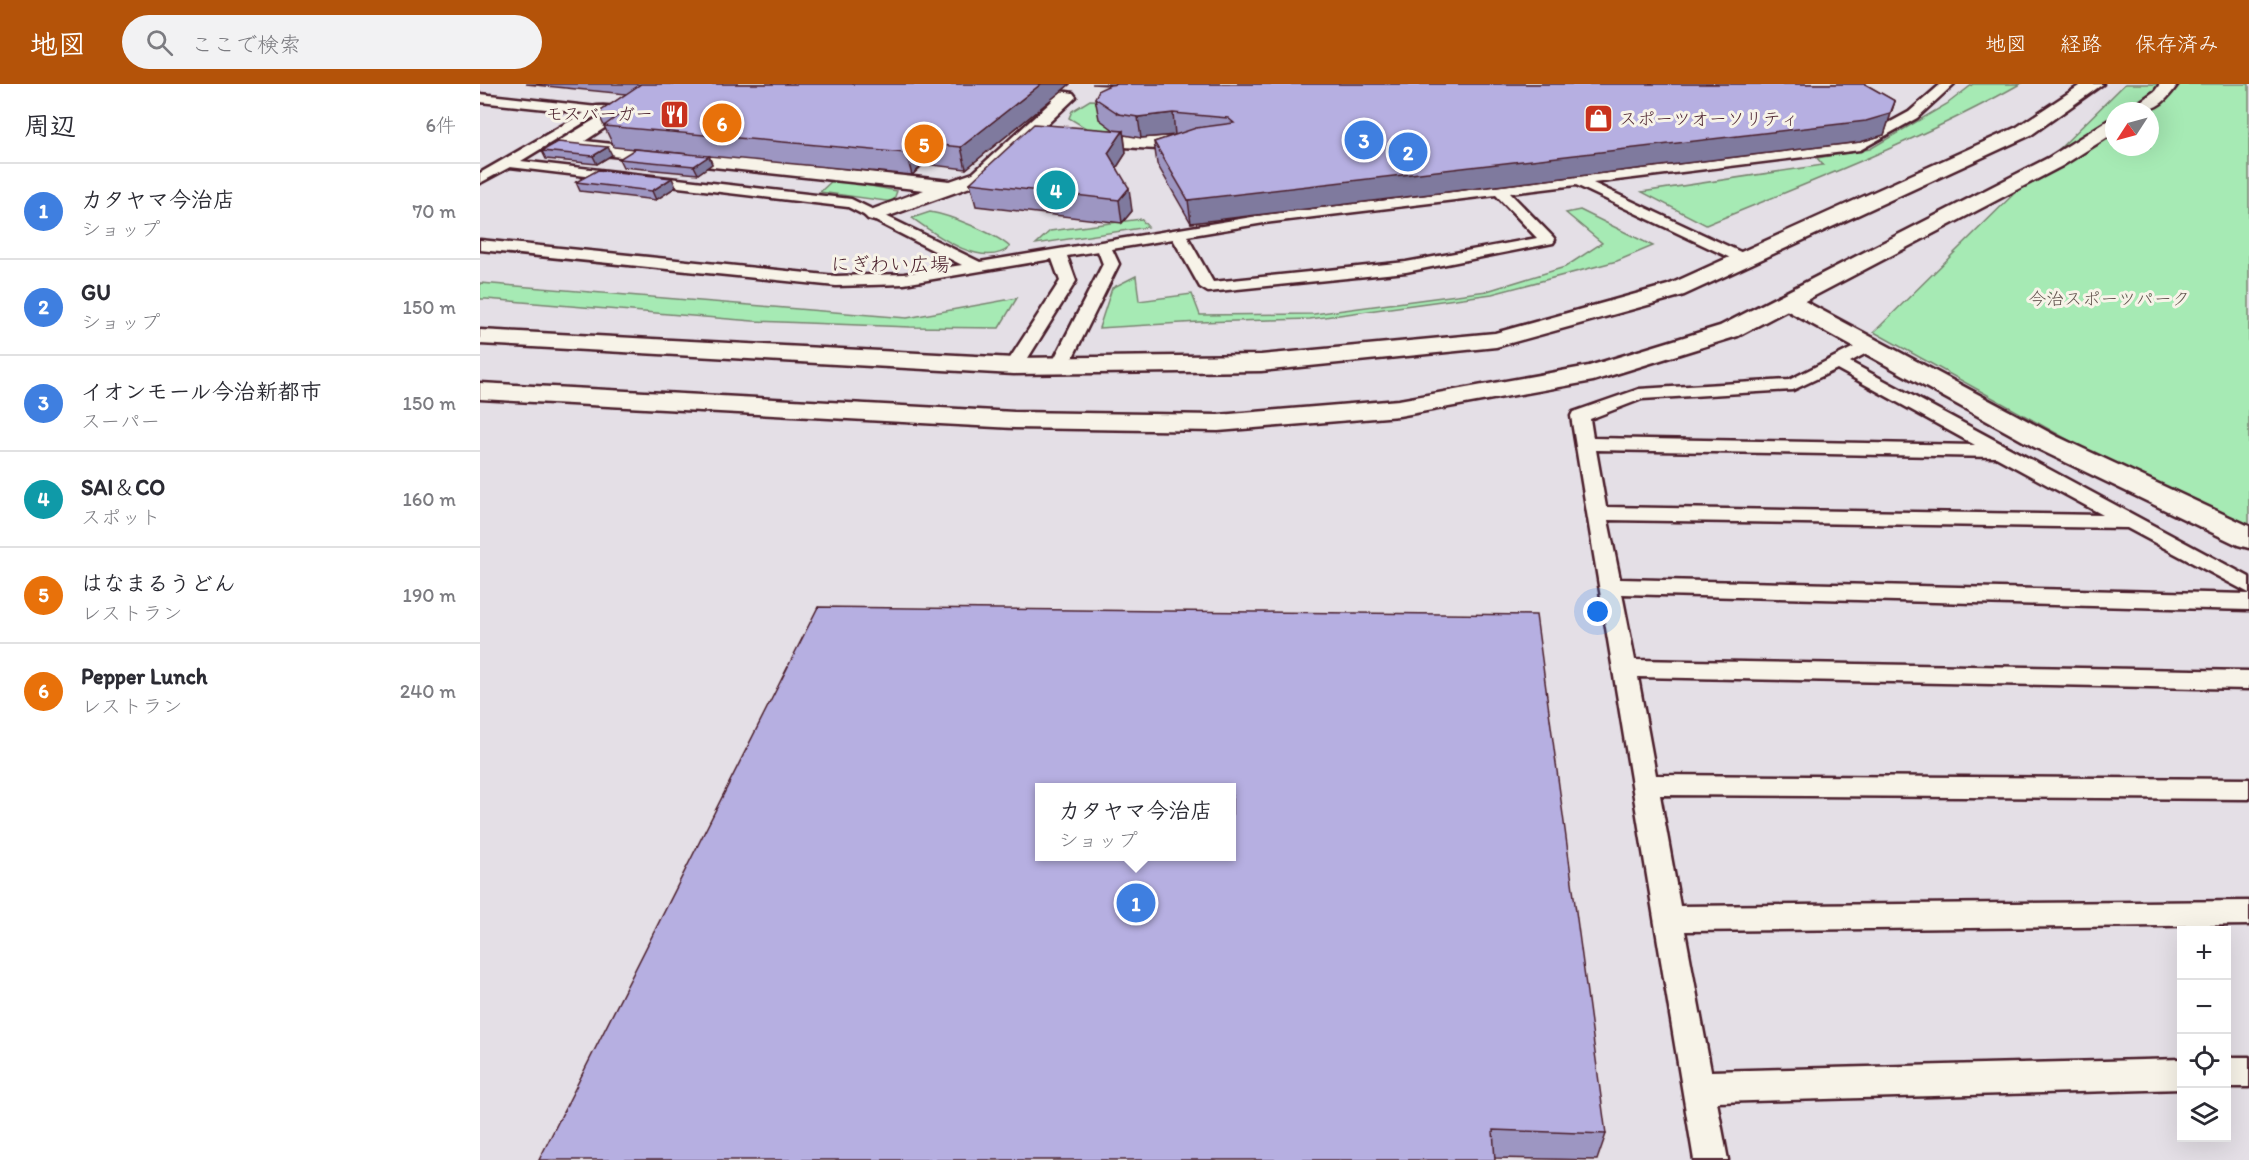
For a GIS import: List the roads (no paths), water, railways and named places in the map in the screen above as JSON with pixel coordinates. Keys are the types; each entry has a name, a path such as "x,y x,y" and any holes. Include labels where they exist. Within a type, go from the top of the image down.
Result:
{"street":[{"path":"480,337 1014,366 1261,363 1496,340 1676,290 2024,131 2094,84"},
{"path":"2150,102 2161,95 2169,84"},
{"path":"875,215 980,177 1066,97 995,91"},
{"path":"597,111 626,95"},
{"path":"597,111 618,112 566,145 950,187"},
{"path":"480,391 1014,420 1218,423 1399,408 1593,373 1729,331 2055,162 2105,130"},
{"path":"1029,132 1161,143 1221,143"},
{"path":"1787,301 2046,442 2249,538"}],"lane":[{"path":"480,245 836,281 904,279 1264,219 1855,147 1948,84"},
{"path":"480,98 597,111"},
{"path":"480,178 597,111"},
{"path":"508,162 851,203 978,267"},
{"path":"1578,181 1744,259"},
{"path":"1178,234 1208,287 1406,267 1548,240 1500,190"},
{"path":"1060,365 1111,264 1103,246"},
{"path":"1014,366 1068,280 1058,254"},
{"path":"1711,1160 1580,416 1639,394 1793,385 1868,345"},
{"path":"1837,362 2249,586"},
{"path":"1585,444 2001,451"},
{"path":"1597,513 2132,522"},
{"path":"1610,586 2249,602"},
{"path":"1624,668 2249,680"},
{"path":"1645,785 2249,789"},
{"path":"1669,919 2249,913"},
{"path":"2231,1072 2249,1072"},
{"path":"1699,1088 2177,1074"}],"place":[{"name":"モスバーガー","path":"674,114"},
{"name":"スポーツオーソリティ","path":"1598,119"},
{"name":"Pepper Lunch","path":"722,123"},
{"name":"イオンモール今治新都市","path":"1364,140"},
{"name":"はなまるうどん","path":"924,144"},
{"name":"GU","path":"1408,152"},
{"name":"SAI＆CO","path":"1056,190"},
{"name":"カタヤマ今治店","path":"1136,903"}],"district":[{"name":"にぎわい広場","path":"890,264"}],"park label":[{"name":"今治スポーツパーク","path":"2109,299"}]}
